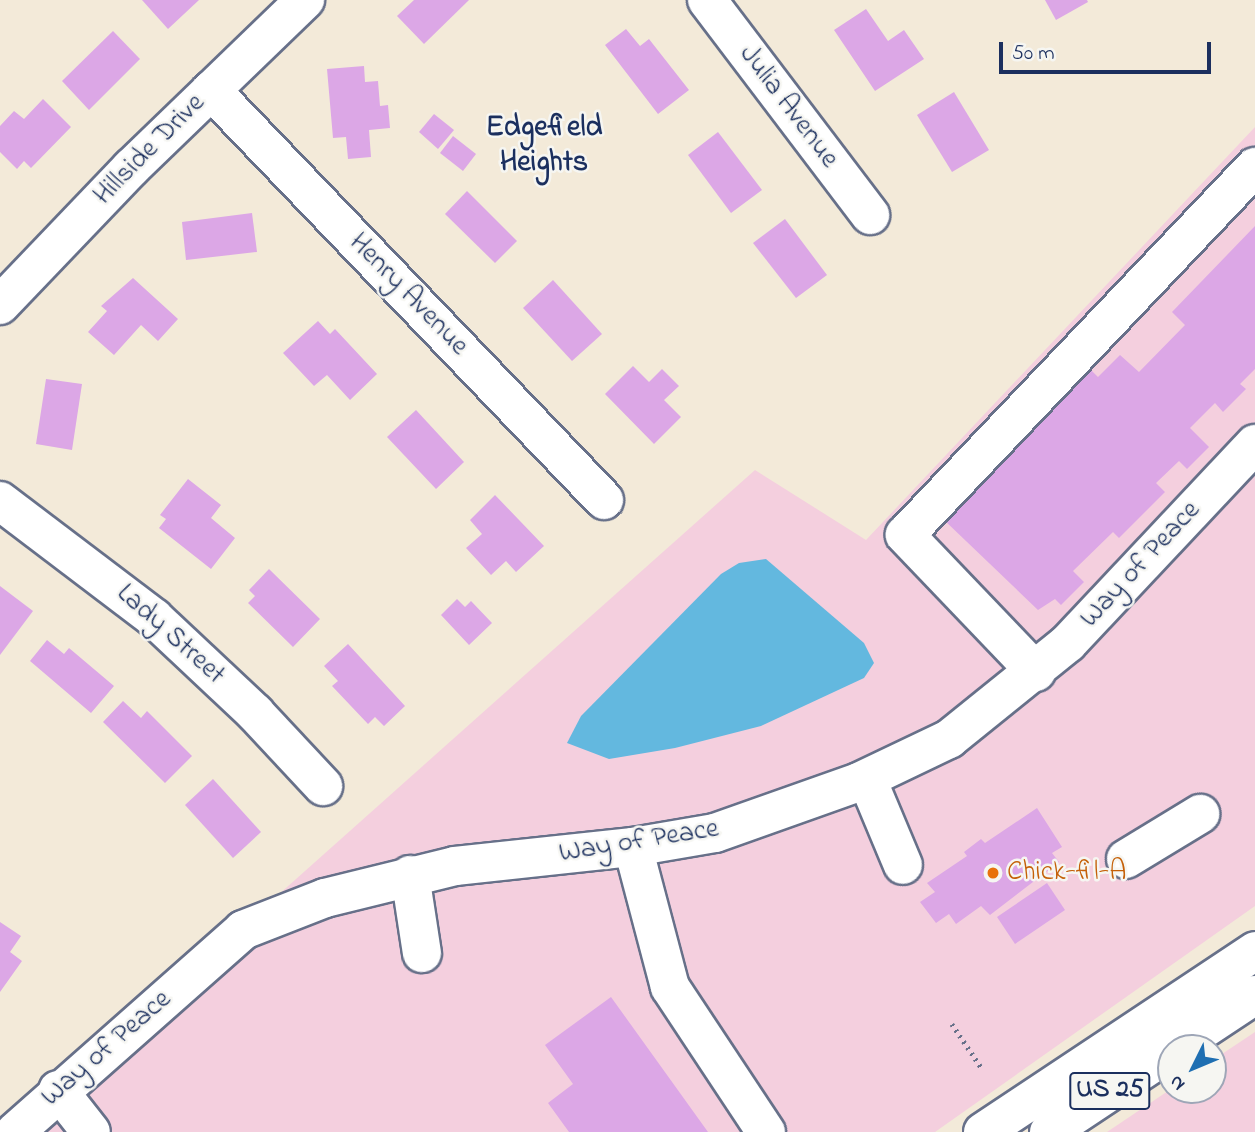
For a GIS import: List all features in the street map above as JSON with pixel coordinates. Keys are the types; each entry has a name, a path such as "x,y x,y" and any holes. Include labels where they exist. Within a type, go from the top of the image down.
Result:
{"street":[{"name":"Hillside Drive","path":"0,305 211,90 305,0"},
{"name":"Julia Avenue","path":"707,0 870,215"},
{"name":"Henry Avenue","path":"211,90 604,499"},
{"path":"1036,672 905,535 1255,167"},
{"name":"Way of Peace","path":"15,1132 58,1090 243,930 325,898 410,875 455,866 633,847 715,833 867,779 949,739 1036,672 1255,444"},
{"name":"Lady Street","path":"0,501 155,618 247,705 323,786"},
{"path":"867,779 903,866"},
{"path":"1126,859 1200,814"},
{"path":"633,847 670,987 766,1132"},
{"path":"410,875 422,953"},
{"name":"US 25","path":"984,1132 1255,951"},
{"name":"US 25","path":"1196,1034 1255,995"},
{"name":"US 25","path":"1049,1132 1157,1060"},
{"path":"58,1090 91,1132"}],"path":[{"path":"952,1024 981,1067"}],"shaded area":[{"path":"1255,127 1255,906 935,1132 12,1132 755,470 866,540"},
{"path":"1255,1032 1255,1132 1107,1132 1157,1098 1157,1104 1227,1104 1227,1051"}],"water":[{"path":"766,559 864,643 874,663 864,678 761,726 675,748 609,759 567,743 581,716 721,574 739,563"}],"building":[{"path":"142,0 199,0 168,29"},
{"path":"414,0 469,0 424,44 397,16"},
{"path":"1045,0 1087,0 1088,2 1056,20"},
{"path":"866,9 888,41 904,30 924,59 875,91 834,30"},
{"path":"626,29 640,46 649,39 689,90 658,114 605,45"},
{"path":"113,31 140,59 89,110 62,81"},
{"path":"364,66 365,82 378,81 380,106 388,105 390,128 369,130 371,157 348,159 346,137 333,138 327,69"},
{"path":"954,92 989,150 952,172 917,115"},
{"path":"43,99 71,127 31,168 24,161 17,169 0,152 0,126 14,111 24,119"},
{"path":"434,114 454,130 438,149 419,132"},
{"path":"718,132 762,190 731,213 688,155"},
{"path":"453,136 476,154 463,171 440,153"},
{"path":"467,191 517,241 495,263 445,214"},
{"path":"252,213 257,252 186,260 182,222"},
{"path":"785,219 827,275 796,298 753,243"},
{"path":"1255,226 1255,369 1240,384 1246,389 1223,412 1215,403 1190,428 1209,447 1187,469 1179,461 1156,483 1165,492 1119,538 1113,532 1073,571 1084,582 1061,605 1055,599 1038,610 943,519 1089,368 1098,377 1120,355 1139,372 1185,325 1172,312"},
{"path":"133,278 178,319 158,341 141,325 114,355 88,332 107,311 101,306"},
{"path":"553,280 602,334 572,361 523,308"},
{"path":"318,321 330,334 335,329 377,374 350,400 327,375 314,386 283,353"},
{"path":"633,366 649,382 662,369 679,386 664,400 681,417 654,444 605,394"},
{"path":"46,379 82,384 72,450 36,444"},
{"path":"416,410 464,462 436,489 387,437"},
{"path":"188,479 221,505 211,518 235,538 211,569 159,528 166,519 160,515"},
{"path":"495,495 544,546 516,572 506,561 491,575 466,548 482,534 470,520"},
{"path":"269,569 320,619 293,647 248,603 255,596 249,590"},
{"path":"0,586 33,611 0,655"},
{"path":"457,599 465,607 471,601 492,623 469,645 441,615"},
{"path":"47,640 64,654 69,648 114,686 91,713 30,661"},
{"path":"348,644 405,706 384,726 375,717 368,724 332,686 338,681 324,666"},
{"path":"123,701 141,718 147,711 192,756 165,783 103,722"},
{"path":"213,779 261,832 233,858 185,805"},
{"name":"Chick-fil-A","path":"1037,808 1062,847 1052,853 1059,862 990,915 981,906 956,924 949,914 936,923 920,902 935,892 927,883 967,856 964,852 981,839 985,843"},
{"path":"1047,883 1065,910 1015,944 997,917"},
{"path":"0,922 21,936 10,952 22,961 0,992"},
{"path":"611,997 708,1132 569,1132 548,1103 573,1084 545,1045"}],"place":[{"name":"Chick-fil-A","path":"993,873"}],"district":[{"name":"Edgefield Heights","path":"544,145"}]}
